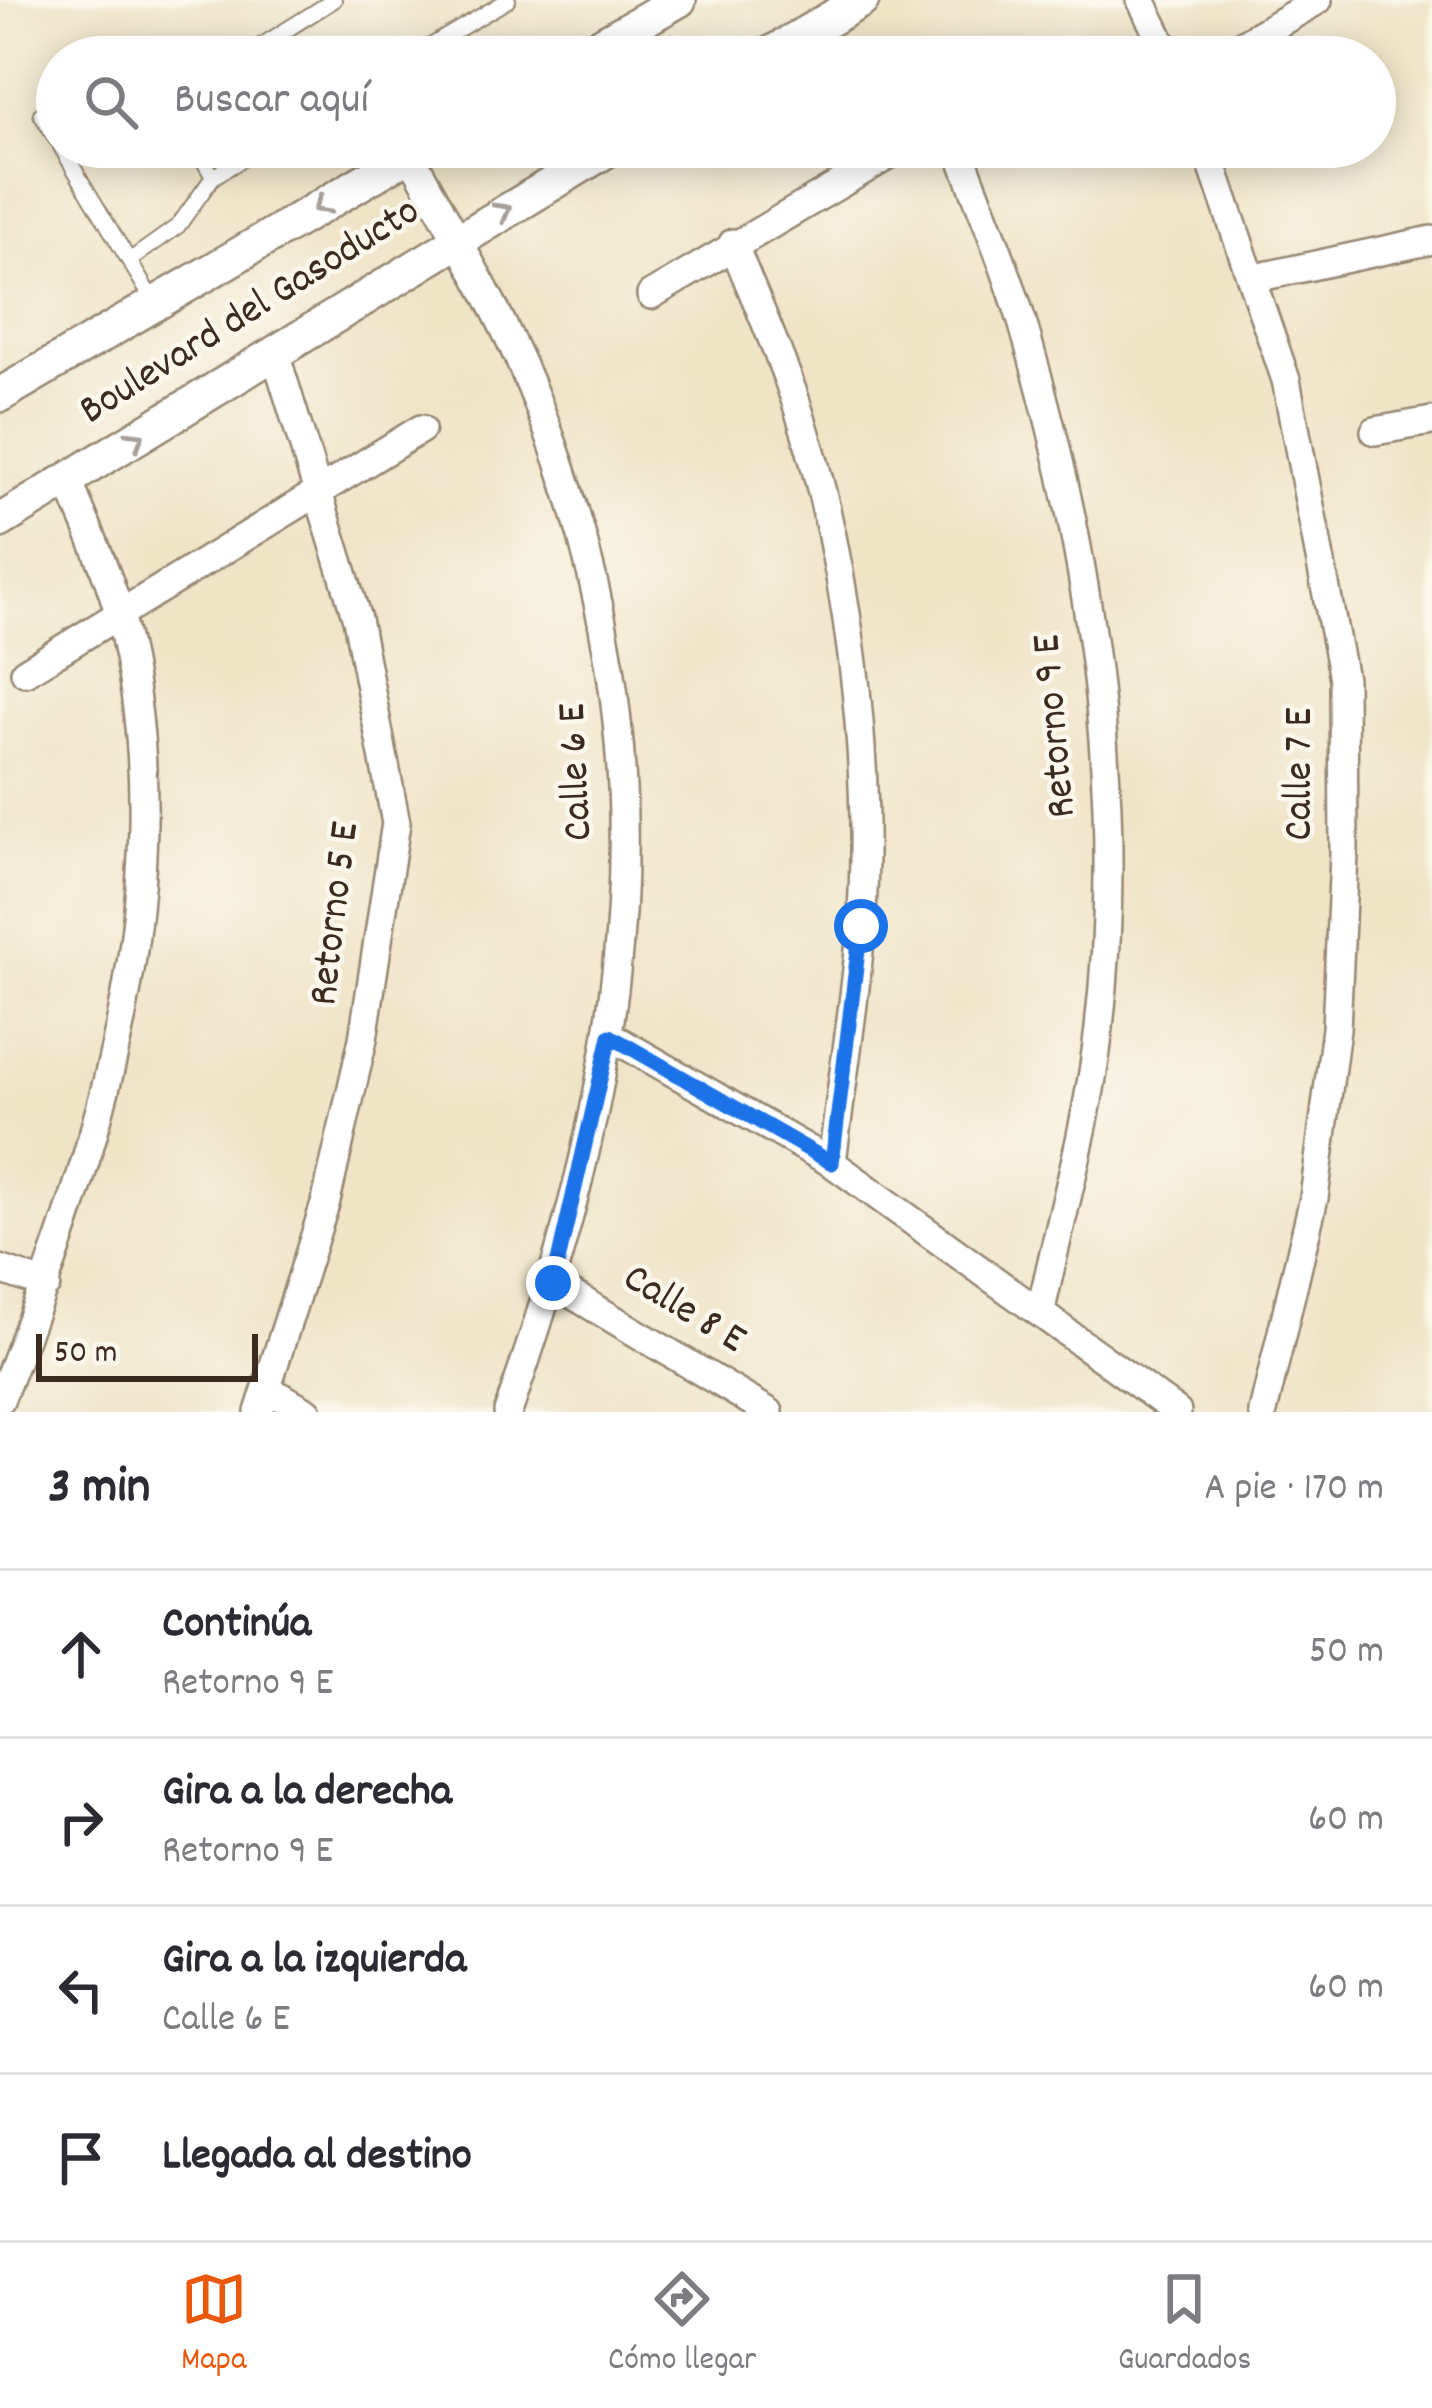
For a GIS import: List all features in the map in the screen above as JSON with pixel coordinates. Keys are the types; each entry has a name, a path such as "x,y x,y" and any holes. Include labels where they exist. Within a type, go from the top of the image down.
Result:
{"street":[{"path":"616,36 679,0"},
{"path":"801,36 862,0"},
{"path":"1141,0 1159,36"},
{"path":"1257,36 1318,0"},
{"name":"Boulevard del Gasoducto","path":"0,395 387,168"},
{"name":"Calle 6 E","path":"424,168 536,398 572,495 601,599 618,698 626,811 610,1036 553,1283 508,1412"},
{"name":"Boulevard del Gasoducto","path":"0,521 576,168"},
{"path":"651,295 866,168"},
{"name":"Retorno 9 E","path":"966,168 1025,331 1060,466 1086,598 1106,748 1110,877 1096,1054 1041,1310"},
{"name":"Calle 7 E","path":"1214,168 1255,278 1316,517 1344,701 1336,1028 1314,1198 1263,1412"},
{"path":"1255,278 1432,240"},
{"path":"733,243 797,405 829,524 848,626 861,794 861,926 832,1163"},
{"name":"Retorno 5 E","path":"264,1401 326,1201 363,1040 396,824 357,619 276,356"},
{"path":"1375,431 1432,421"},
{"path":"25,672 421,429"},
{"path":"0,1400 46,1285 79,1182 142,912 146,817 140,725 119,614 68,480"},
{"path":"610,1036 832,1163 1177,1412"},
{"path":"0,1268 46,1285"},
{"name":"Calle 8 E","path":"553,1283 769,1412"},
{"path":"264,1401 308,1412"}],"lane":[{"path":"277,36 334,0"},
{"path":"447,36 508,0"},
{"path":"73,168 154,304"},
{"path":"208,168 213,176"},
{"path":"129,262 178,226 213,176 227,168"}],"route":[{"path":"553,1283 610,1036 832,1163 861,926"}]}
